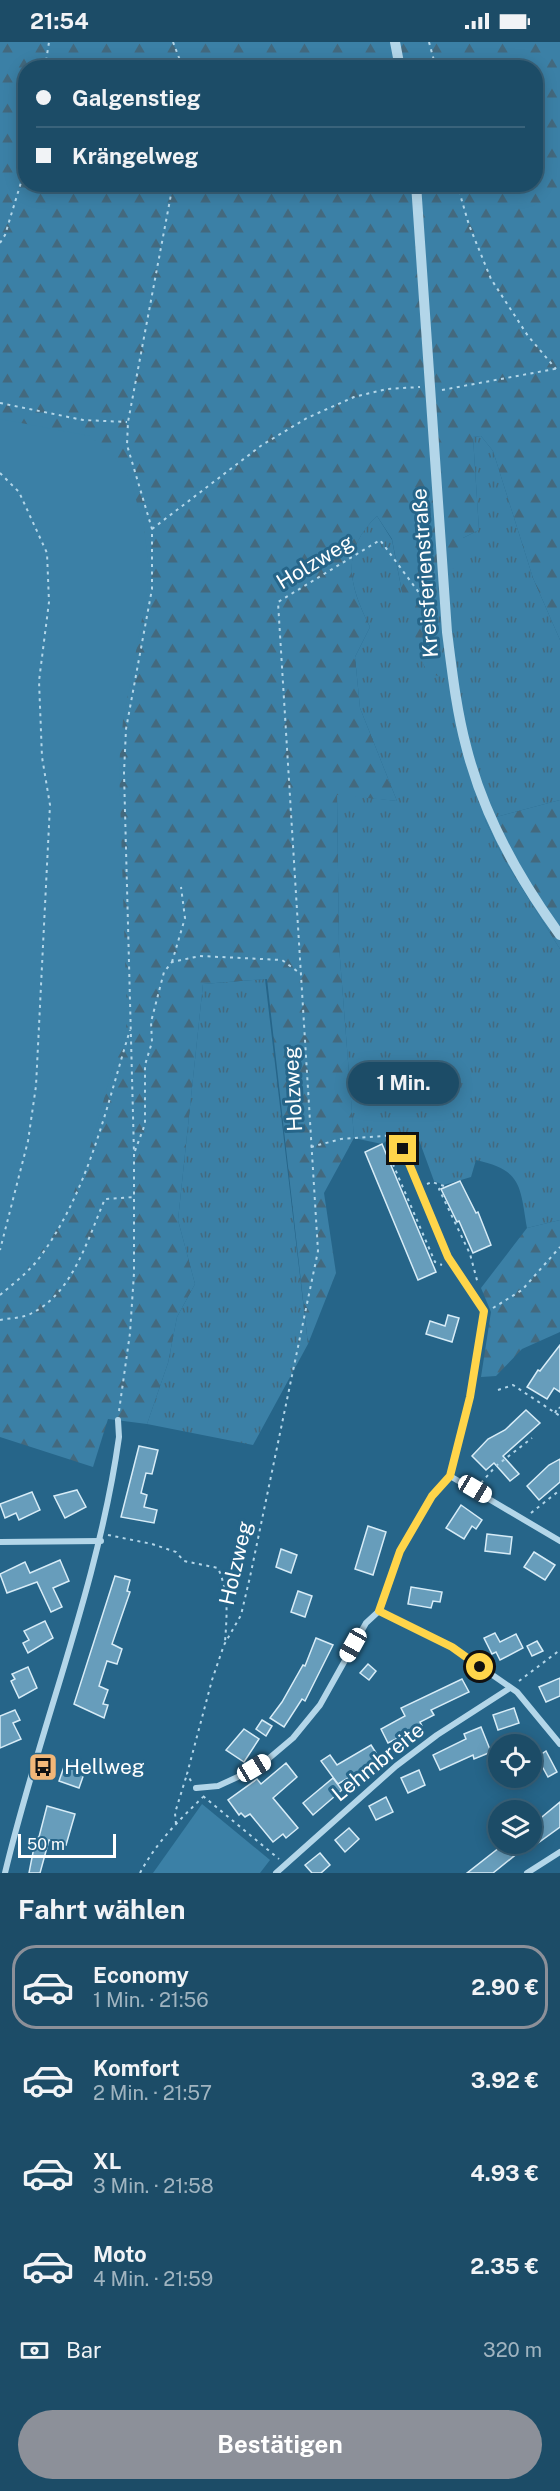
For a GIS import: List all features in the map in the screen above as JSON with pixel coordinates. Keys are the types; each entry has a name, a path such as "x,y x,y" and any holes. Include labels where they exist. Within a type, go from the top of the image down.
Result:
{"street":[{"path":"395,42 398,60"},
{"name":"Kreisferienstraße","path":"417,192 432,388 447,632 466,747 503,842 541,909 560,935"},
{"path":"200,1789 242,1775 267,1760 293,1738 320,1705 366,1623 379,1611 400,1551 432,1496 450,1476 470,1397 484,1311 455,1268 438,1236 403,1149"},
{"path":"5,1873 19,1812 102,1538 119,1437 118,1420"},
{"path":"450,1476 560,1541"},
{"path":"0,1542 102,1538"},
{"path":"379,1611 452,1647 524,1697 560,1744"},
{"name":"Lehmbreite","path":"276,1873 396,1766 437,1735 510,1688"},
{"path":"527,1873 560,1852"}],"path":[{"path":"46,60 49,42"},
{"path":"173,42 180,60"},
{"path":"429,42 434,60"},
{"path":"0,243 5,235 18,192"},
{"path":"118,1420 130,1333 134,1197 124,773 126,729 152,590 152,530 128,445 128,422 171,192"},
{"path":"459,192 469,225 490,279 528,336 558,368"},
{"path":"152,530 262,445 307,418 354,397 432,388 558,368"},
{"path":"0,403 83,420 128,422"},
{"path":"0,473 19,492 47,554 50,602 39,681 42,757 50,805 36,1086 27,1141 0,1250"},
{"name":"Holzweg","path":"176,1824 175,1813 224,1645 241,1615 318,1251 278,602 380,540 434,613"},
{"path":"134,1153 145,1124 145,1065 152,1042 151,1022 164,972 172,962 185,918 181,886"},
{"path":"172,962 200,956 282,960 301,974"},
{"path":"0,1295 40,1258 70,1207 87,1171 131,1028"},
{"path":"311,1148 341,1139 397,1135 403,1149 389,1155 435,1262 451,1270 455,1268"},
{"path":"419,1186 432,1182 444,1186 439,1189 473,1264 478,1285 473,1292"},
{"path":"0,1320 32,1313 53,1296 75,1270 105,1199 134,1197"},
{"path":"484,1311 500,1305 522,1290 560,1246"},
{"path":"498,1390 513,1385 560,1416"},
{"path":"555,1413 558,1407 560,1408"},
{"path":"475,1489 496,1466 532,1438"},
{"path":"525,1519 560,1490"},
{"path":"102,1538 152,1544 176,1552 184,1561 218,1568 226,1588 228,1607 224,1645"},
{"path":"510,1688 560,1650"},
{"path":"187,1774 200,1789 203,1797 274,1857 288,1861"},
{"path":"140,1873 148,1858 176,1824 203,1797"}],"green space":[{"path":"0,42 560,42 560,640 533,578 493,451 481,436 473,437 479,530 463,538 464,572 428,561 439,676 426,673 402,592 392,539 377,516 357,542 353,556 353,583 370,627 355,657 360,708 397,801 337,795 339,946 354,1138 324,1193 336,1273 308,1344 267,979 203,984 178,1220 195,1284 177,1317 168,1363 147,1424 108,1419 93,1467 0,1437"},
{"path":"0,419 90,436 113,455 130,479 144,527 149,570 123,721 119,765 126,1028 94,1135 73,1195 43,1250 23,1272 0,1290"},
{"path":"481,436 493,451 533,578 560,640 560,800 485,820 504,859 560,949 560,1220 527,1228 520,1191 511,1175 502,1169 476,1160 471,1177 444,1185 434,1181 419,1140 406,1143 397,1135 382,1144 354,1138 339,946 337,794 397,801 360,708 355,657 370,627 353,583 353,555 357,542 365,529 377,516 392,540 402,592 428,560 463,571 463,538 479,530 473,437"},
{"path":"560,800 560,949 504,859 485,820"},
{"path":"265,979 308,1344 253,1445 147,1424 168,1363 177,1317 195,1284 178,1220 203,984"},
{"path":"560,1220 560,1332 522,1349 496,1376 481,1377 491,1312 481,1288 527,1228"},
{"path":"202,1804 270,1860 260,1873 153,1873"}],"building":[{"path":"382,1144 436,1272 418,1280 365,1152"},
{"path":"460,1181 476,1213 478,1212 491,1245 473,1253 441,1189"},
{"path":"448,1315 459,1318 452,1342 426,1334 430,1321 445,1326"},
{"path":"560,1345 560,1392 554,1388 547,1399 527,1387 538,1370 540,1371"},
{"path":"526,1410 540,1423 503,1456 519,1474 510,1481 494,1463 486,1470 472,1456 488,1439 505,1430"},
{"path":"139,1446 158,1450 152,1474 146,1473 141,1493 147,1495 144,1507 157,1510 154,1523 121,1517"},
{"path":"560,1459 560,1482 539,1500 527,1486 549,1465"},
{"path":"77,1490 86,1507 65,1518 54,1496"},
{"path":"32,1492 40,1510 19,1520 16,1513 5,1518 0,1504"},
{"path":"461,1505 482,1520 476,1529 472,1526 464,1539 446,1528"},
{"path":"368,1526 386,1532 373,1575 355,1569"},
{"path":"487,1534 512,1537 510,1554 485,1551"},
{"path":"281,1549 297,1555 291,1573 276,1567"},
{"path":"534,1552 555,1565 545,1580 524,1567"},
{"path":"60,1560 69,1581 53,1588 62,1607 51,1612 37,1582 7,1593 0,1574 25,1562 30,1573"},
{"path":"115,1576 130,1580 127,1591 130,1592 112,1644 122,1649 117,1664 107,1661 99,1686 108,1690 103,1704 108,1705 104,1718 74,1704"},
{"path":"411,1587 442,1592 440,1602 433,1601 431,1608 408,1604"},
{"path":"298,1591 312,1596 305,1617 291,1612"},
{"path":"45,1621 53,1638 28,1653 23,1643 29,1640 24,1631"},
{"path":"495,1633 500,1642 516,1634 523,1648 500,1660 496,1652 492,1654 484,1638"},
{"path":"316,1638 333,1645 305,1701 302,1699 284,1727 270,1718 303,1665 305,1666"},
{"path":"537,1641 543,1651 532,1656 527,1646"},
{"path":"368,1664 376,1671 369,1680 360,1673"},
{"path":"28,1667 37,1688 19,1698 11,1681 15,1679 12,1674"},
{"path":"560,1678 560,1696 546,1702 539,1687"},
{"path":"462,1679 469,1692 431,1710 434,1715 420,1722 422,1726 388,1743 381,1729 405,1716 401,1708"},
{"path":"514,1708 519,1723 498,1730 493,1715"},
{"path":"15,1710 20,1720 13,1723 21,1739 0,1748 0,1716"},
{"path":"262,1720 272,1726 266,1736 256,1729"},
{"path":"481,1727 488,1744 488,1753 474,1759 473,1755 440,1770 433,1755 466,1739 464,1734"},
{"path":"244,1729 259,1739 244,1762 226,1750"},
{"path":"371,1745 380,1759 338,1784 321,1761 330,1755 337,1765"},
{"path":"546,1751 557,1772 548,1777 542,1766 542,1754"},
{"path":"66,1761 86,1768 79,1788 59,1781"},
{"path":"286,1763 297,1777 273,1798 298,1828 286,1838 283,1834 273,1842 250,1814 245,1817 241,1813 239,1815 228,1800 257,1779 261,1784"},
{"path":"419,1770 425,1785 408,1793 401,1778"},
{"path":"333,1778 342,1790 313,1815 303,1803"},
{"path":"386,1797 393,1812 376,1820 369,1806"},
{"path":"560,1802 560,1827 542,1840 542,1817"},
{"path":"47,1806 75,1814 66,1845 49,1840 40,1873 29,1873 36,1837 39,1837"},
{"path":"349,1828 359,1839 345,1852 335,1840"},
{"path":"320,1853 330,1865 321,1873 312,1873 305,1865"},
{"path":"491,1854 517,1854 493,1873 467,1873"}],"place":[{"name":"Hellweg","path":"43,1767"}],"route":[{"path":"403,1149 448,1257 484,1311 470,1397 450,1476 432,1496 400,1551 379,1611 452,1647 480,1667"}]}
